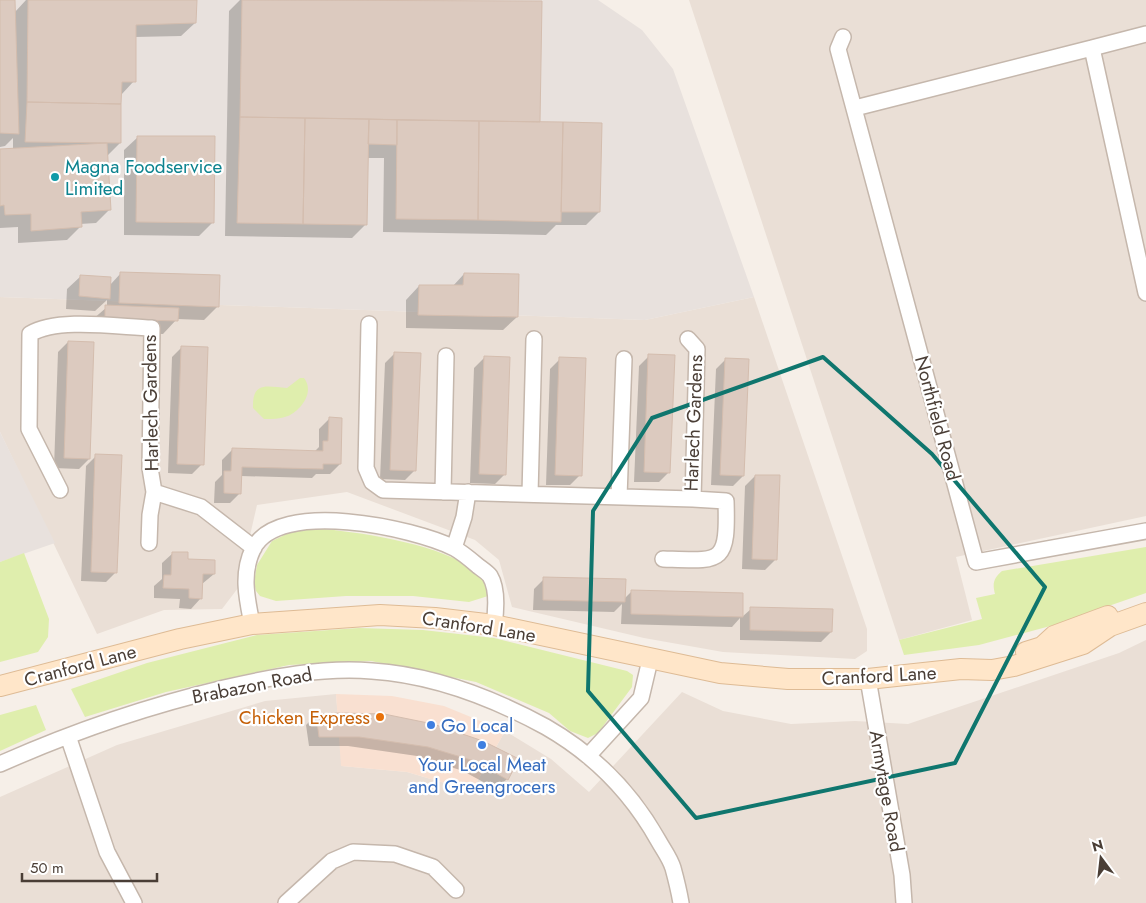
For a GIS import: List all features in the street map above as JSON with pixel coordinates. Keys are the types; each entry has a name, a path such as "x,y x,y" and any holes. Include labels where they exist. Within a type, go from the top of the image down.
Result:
{"street":[{"path":"855,108 1146,34"},
{"name":"Northfield Road","path":"843,37 838,48 976,562 1146,531"},
{"path":"1092,48 1146,293"},
{"name":"Harlech Gardens","path":"369,324 366,468 372,482 383,490 694,499 697,349 688,339"},
{"name":"Harlech Gardens","path":"60,490 29,429 30,334 41,328 57,325 152,328 150,468 154,492 149,543"},
{"path":"530,494 534,339"},
{"path":"443,492 446,356"},
{"path":"619,497 624,359"},
{"name":"Harlech Gardens","path":"154,492 201,507 254,548"},
{"path":"454,548 464,517 468,492"},
{"path":"663,559 701,560 711,559 720,555 725,542 726,501 694,499"},
{"path":"252,624 245,578 254,548 263,537 277,528 309,520 346,522 392,529 454,548 490,576 495,594 494,625"},
{"name":"Cranford Lane","path":"961,669 986,660 1013,656 1042,647 1054,636 1123,611 1146,608"},
{"name":"Cranford Lane","path":"0,686 180,639 252,624 311,618 380,615 435,618 494,625 650,660 741,675 868,679 961,669 992,670 1014,666 1083,644 1104,629 1146,613"},
{"path":"588,756 641,698 650,660"},
{"name":"Brabazon Road","path":"0,764 68,736 168,702 290,674 372,671 441,682 508,706 560,735 588,756 627,793 643,814 672,866 681,903"},
{"name":"Armytage Road","path":"868,679 902,875 904,903"},
{"path":"68,736 107,852 134,903"},
{"path":"286,903 332,861 353,852 395,854 433,867 456,890"}],"highlighted area":[{"path":"823,357 932,454 1045,587 955,763 696,818 588,691 593,511 652,418"}],"shaded area":[{"path":"0,0 598,0 642,30 673,69 754,297 645,320 0,297"},
{"path":"689,0 1146,0 1146,516 956,557 972,620 899,640"},
{"path":"0,297 645,320 754,297 867,629 867,651 855,659 723,652 644,638 512,607 499,560 475,540 347,492 257,505 238,588 222,609 164,610 97,634 0,432"},
{"path":"0,432 55,543 0,562"},
{"path":"1146,640 1146,903 0,903 0,797 117,745 265,701 336,694 342,766 407,772 472,791 505,731 551,759 589,792 682,692 723,711 791,724 855,721 908,724 1119,653"},
{"path":"336,694 392,696 444,706 505,731 472,791 407,772 341,766"}],"green space":[{"path":"300,378 304,378 308,389 305,400 298,410 282,418 264,419 253,408 253,399 258,389 262,387 287,388"},
{"path":"324,529 382,537 445,554 478,574 484,583 488,596 469,602 413,596 346,596 276,601 260,596 256,591 254,582 257,565 272,541 295,530"},
{"path":"1146,547 1146,593 1054,625 979,645 904,655 899,640 982,619 976,598 995,594 994,581 1002,571"},
{"path":"24,553 49,619 48,637 38,652 0,662 0,562"},
{"path":"359,628 423,630 494,638 627,671 633,675 632,687 598,733 588,738 570,731 549,713 476,682 371,661 289,665 166,692 85,717 71,689 147,663 257,635"},
{"path":"36,705 46,730 0,751 0,715"}],"building":[{"path":"0,0 15,0 19,134 0,133"},
{"path":"28,0 197,0 196,23 136,25 136,82 122,82 121,104 27,102"},
{"path":"242,0 542,1 540,122 240,117"},
{"path":"27,102 121,104 121,143 25,142"},
{"path":"240,117 305,118 303,224 237,223"},
{"path":"305,118 369,119 367,225 303,224"},
{"path":"369,119 397,120 397,145 368,144"},
{"path":"397,120 479,121 478,220 396,219"},
{"path":"479,121 563,122 561,222 478,220"},
{"path":"563,122 602,123 600,212 561,212"},
{"path":"137,136 215,136 214,223 136,222"},
{"name":"Magna Foodservice Limited","path":"107,143 111,210 81,212 82,227 31,231 31,214 5,215 4,205 0,206 0,149"},
{"path":"120,272 220,275 219,307 119,303"},
{"path":"464,273 519,274 518,317 418,315 419,285 463,285"},
{"path":"80,275 111,277 110,299 79,296"},
{"path":"105,305 179,308 178,321 105,319"},
{"path":"68,341 94,342 90,459 64,458"},
{"path":"181,346 208,347 204,465 177,464"},
{"path":"394,352 421,353 416,471 390,470"},
{"path":"648,354 675,355 670,473 644,472"},
{"path":"484,356 510,357 506,475 479,474"},
{"path":"559,357 586,358 582,476 555,475"},
{"path":"725,358 749,359 744,476 720,475"},
{"path":"329,417 342,418 341,464 323,464 323,469 242,467 241,494 224,493 224,471 231,471 232,448 323,451 323,441 328,441"},
{"path":"95,454 122,455 117,573 91,572"},
{"path":"755,475 780,475 777,560 752,559"},
{"path":"172,552 188,552 188,559 215,560 215,574 203,574 202,599 189,598 189,589 163,588 164,575 171,575"},
{"path":"543,577 626,579 625,602 543,600"},
{"path":"631,590 743,593 743,617 631,614"},
{"path":"750,607 833,609 832,632 750,630"},
{"path":"316,714 384,714 433,724 483,741 519,759 508,780 474,761 428,747 359,737 319,737"}],"place":[{"name":"Magna Foodservice Limited","path":"55,177"},
{"name":"Chicken Express","path":"380,717"},
{"name":"Go Local","path":"431,725"},
{"name":"Your Local Meat and Greengrocers","path":"482,745"}]}
